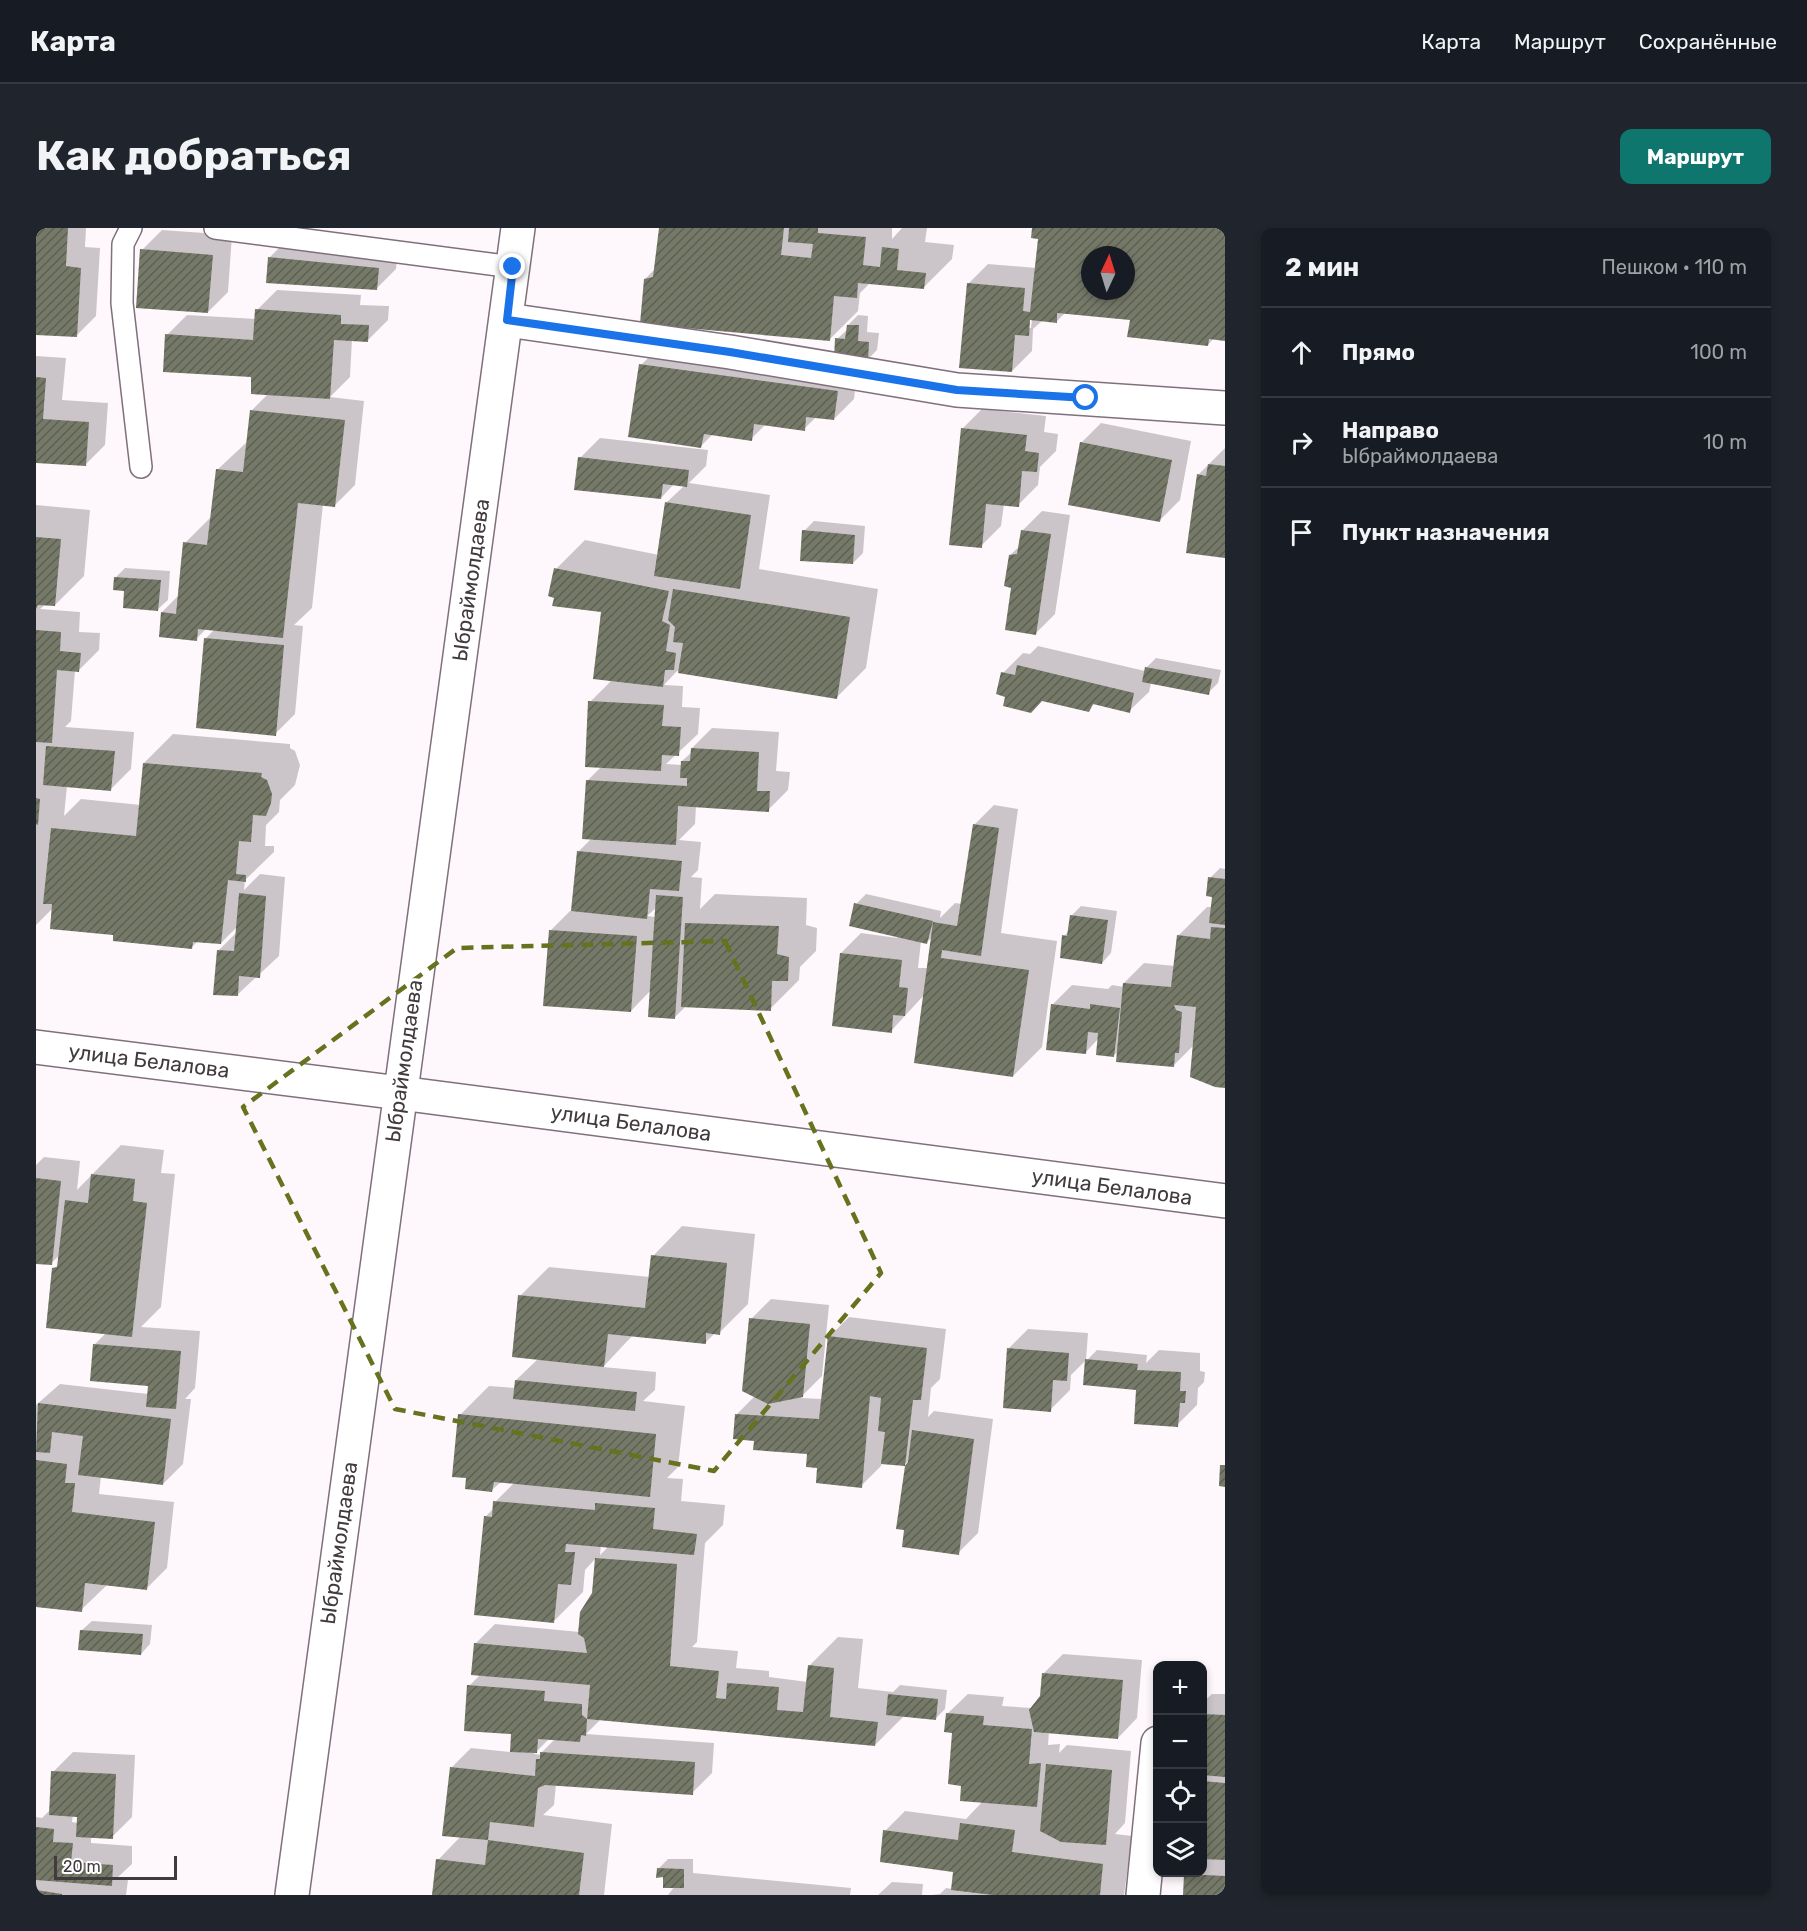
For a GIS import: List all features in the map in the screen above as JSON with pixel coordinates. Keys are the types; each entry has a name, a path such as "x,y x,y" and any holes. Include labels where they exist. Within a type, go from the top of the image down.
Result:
{"street":[{"name":"Ыбраймолдаева","path":"292,1895 518,228"},
{"path":"507,320 730,352 957,390 1225,408"},
{"name":"улица Белалова","path":"36,1047 1225,1202"},
{"path":"1143,1895 1155,1769"}],"lane":[{"path":"130,228 123,244 122,303 141,467"},
{"path":"215,228 513,267"}],"highlighted area":[{"path":"725,941 881,1273 714,1471 395,1409 243,1107 457,948"}],"building":[{"path":"36,228 68,228 66,266 81,268 77,337 36,335"},
{"path":"659,228 784,228 781,255 811,258 813,244 788,242 789,228 818,228 818,233 866,237 863,265 880,267 882,247 899,249 897,270 926,273 924,289 858,283 857,298 834,296 830,341 640,324 644,279 653,277"},
{"path":"1032,228 1225,228 1225,341 1209,339 1208,346 1127,337 1130,320 1057,313 1057,323 1030,320 1029,336 1015,335 1012,372 959,368 967,283 1025,288 1023,311 1030,312 1038,239 1031,238"},
{"path":"140,249 213,255 208,313 136,308"},
{"path":"268,257 379,268 377,290 266,283"},
{"path":"255,309 341,315 341,324 369,325 368,342 334,340 330,399 251,394 251,377 163,372 165,334 253,340"},
{"path":"847,325 859,325 858,341 869,342 868,361 834,359 835,338 845,339"},
{"path":"639,364 838,391 834,420 806,417 805,431 754,424 752,441 704,434 701,448 628,437"},
{"path":"36,377 46,378 43,419 89,422 86,466 36,463"},
{"path":"250,410 345,420 335,507 298,503 283,638 198,629 197,641 159,637 161,612 176,614 183,542 207,545 216,469 243,472"},
{"path":"961,428 1027,435 1025,451 1039,453 1037,472 1022,471 1019,507 986,504 982,548 949,545"},
{"path":"1080,442 1172,460 1160,522 1068,505"},
{"path":"578,457 689,470 687,487 663,484 661,499 574,490"},
{"path":"1208,464 1225,466 1225,558 1186,553 1197,474 1206,476"},
{"path":"665,502 751,515 740,589 654,576"},
{"path":"802,530 855,535 853,564 800,561"},
{"path":"1021,530 1051,534 1036,635 1005,630 1011,588 1004,586 1009,555 1017,554"},
{"path":"36,537 61,539 55,606 38,605 36,609"},
{"path":"554,568 669,591 662,621 670,625 666,651 676,653 674,670 665,670 663,687 593,679 601,612 552,606 554,598 548,596"},
{"path":"114,577 161,580 158,611 123,608 124,591 113,590"},
{"path":"673,589 850,617 837,699 678,673 683,643 673,642 675,627 668,620"},
{"path":"36,630 61,632 60,651 81,653 79,672 57,670 52,743 36,742"},
{"path":"204,638 284,645 276,736 196,728"},
{"path":"1017,665 1134,693 1130,713 1093,704 1089,712 1042,701 1031,713 1003,706 1005,697 996,694 1001,672 1015,675"},
{"path":"1145,667 1212,679 1209,695 1142,682"},
{"path":"588,701 664,705 662,726 681,727 679,756 662,755 661,771 585,767"},
{"path":"46,746 115,751 111,791 43,785"},
{"path":"691,748 759,752 757,791 770,791 769,812 678,806 676,845 582,839 586,780 687,786 687,778 680,778 681,761 690,761"},
{"path":"143,763 262,773 261,777 267,780 272,794 266,816 253,815 251,842 239,841 236,874 246,875 246,882 228,880 221,944 193,942 192,949 113,941 113,935 50,929 52,904 43,904 51,828 136,836"},
{"path":"36,798 40,799 38,825 36,824"},
{"path":"973,824 999,828 981,956 942,950 941,958 1029,970 1013,1077 914,1063 933,922 957,926"},
{"path":"577,851 682,861 679,891 650,889 647,919 571,911"},
{"path":"1208,877 1225,879 1225,925 1209,923 1212,897 1206,896"},
{"path":"239,893 266,896 260,978 239,976 238,996 213,995 217,950 234,951"},
{"path":"656,895 683,897 675,1019 648,1017"},
{"path":"854,903 933,921 927,944 849,926"},
{"path":"1070,915 1108,920 1102,964 1060,958 1062,935 1067,936"},
{"path":"685,923 779,926 777,954 789,957 788,981 772,981 771,1011 681,1007"},
{"path":"1211,927 1225,928 1225,1088 1215,1087 1190,1077 1196,1007 1174,1005 1176,1010 1182,1012 1179,1053 1175,1053 1174,1067 1116,1062 1123,983 1171,987 1177,935 1210,939"},
{"path":"549,930 637,936 631,1012 543,1006"},
{"path":"840,953 902,960 899,987 908,988 905,1016 893,1015 892,1033 832,1026"},
{"path":"1051,1004 1090,1009 1090,1004 1120,1008 1114,1057 1096,1055 1098,1033 1088,1032 1086,1054 1046,1050"},
{"path":"91,1174 135,1179 133,1201 147,1203 132,1337 46,1328 52,1268 57,1267 65,1200 88,1203"},
{"path":"36,1178 61,1181 52,1265 36,1264"},
{"path":"651,1255 727,1263 720,1335 706,1333 706,1344 608,1334 604,1367 512,1357 518,1295 645,1308"},
{"path":"749,1318 810,1324 803,1397 768,1404 742,1391"},
{"path":"828,1336 927,1348 921,1400 913,1400 905,1466 881,1464 885,1432 878,1431 881,1398 870,1396 862,1488 816,1483 817,1468 806,1467 807,1454 753,1450 754,1441 733,1439 735,1414 819,1419"},
{"path":"93,1344 181,1351 176,1409 146,1407 148,1386 90,1381"},
{"path":"1007,1348 1069,1353 1067,1381 1053,1380 1051,1412 1003,1408"},
{"path":"1085,1359 1138,1364 1137,1370 1181,1372 1180,1391 1186,1391 1185,1403 1180,1403 1178,1427 1134,1424 1136,1390 1083,1385"},
{"path":"515,1380 637,1392 635,1411 513,1399"},
{"path":"38,1403 171,1419 163,1485 78,1475 83,1436 52,1432 50,1453 36,1452"},
{"path":"458,1414 656,1434 650,1497 494,1482 492,1492 465,1489 466,1478 452,1477"},
{"path":"912,1430 974,1439 959,1555 902,1547 904,1530 896,1529 905,1466 908,1462"},
{"path":"36,1460 67,1464 65,1483 75,1483 72,1512 155,1522 147,1590 85,1583 82,1612 36,1607"},
{"path":"1220,1465 1225,1465 1225,1487 1219,1486"},
{"path":"493,1501 595,1510 595,1503 655,1508 653,1529 697,1534 694,1555 566,1544 565,1552 575,1552 571,1585 558,1584 554,1623 474,1615 484,1516 492,1517"},
{"path":"595,1558 677,1564 670,1666 719,1671 716,1698 726,1699 727,1683 779,1687 777,1710 803,1712 808,1665 834,1668 830,1717 878,1722 875,1746 587,1719 590,1685 471,1675 474,1643 587,1653 584,1638 578,1634 580,1612 592,1593"},
{"path":"80,1630 143,1634 141,1655 78,1650"},
{"path":"1042,1673 1123,1680 1118,1739 1034,1732 1029,1710 1040,1696"},
{"path":"467,1685 545,1691 544,1701 582,1704 582,1715 587,1719 586,1736 581,1735 580,1742 538,1739 537,1753 510,1752 511,1734 464,1731"},
{"path":"888,1694 938,1699 936,1720 886,1715"},
{"path":"946,1713 984,1716 983,1725 1032,1729 1029,1764 1041,1763 1037,1807 960,1801 961,1786 948,1784 952,1733 944,1732"},
{"path":"1207,1714 1225,1715 1225,1777 1207,1775"},
{"path":"540,1752 695,1762 693,1795 545,1785 538,1788 534,1827 490,1822 488,1840 442,1836 450,1767 535,1776 536,1759 540,1759"},
{"path":"1046,1764 1112,1770 1106,1845 1061,1842 1040,1831"},
{"path":"51,1771 116,1774 113,1839 76,1837 77,1817 49,1815"},
{"path":"1207,1781 1225,1783 1225,1860 1207,1859"},
{"path":"960,1823 1015,1830 1012,1852 1103,1864 1100,1895 993,1895 951,1890 953,1872 880,1862 883,1830 958,1840"},
{"path":"36,1827 54,1829 53,1842 73,1843 71,1862 113,1865 112,1886 36,1880"},
{"path":"488,1840 584,1853 579,1895 432,1895 436,1859 485,1865"},
{"path":"657,1868 684,1869 684,1888 663,1888 663,1877 656,1878"},
{"path":"1225,1876 1225,1895 1183,1895 1184,1877"},
{"path":"36,1890 62,1894 62,1895 36,1895"}],"route":[{"path":"513,267 507,320 730,352 957,390 1086,398"}]}
